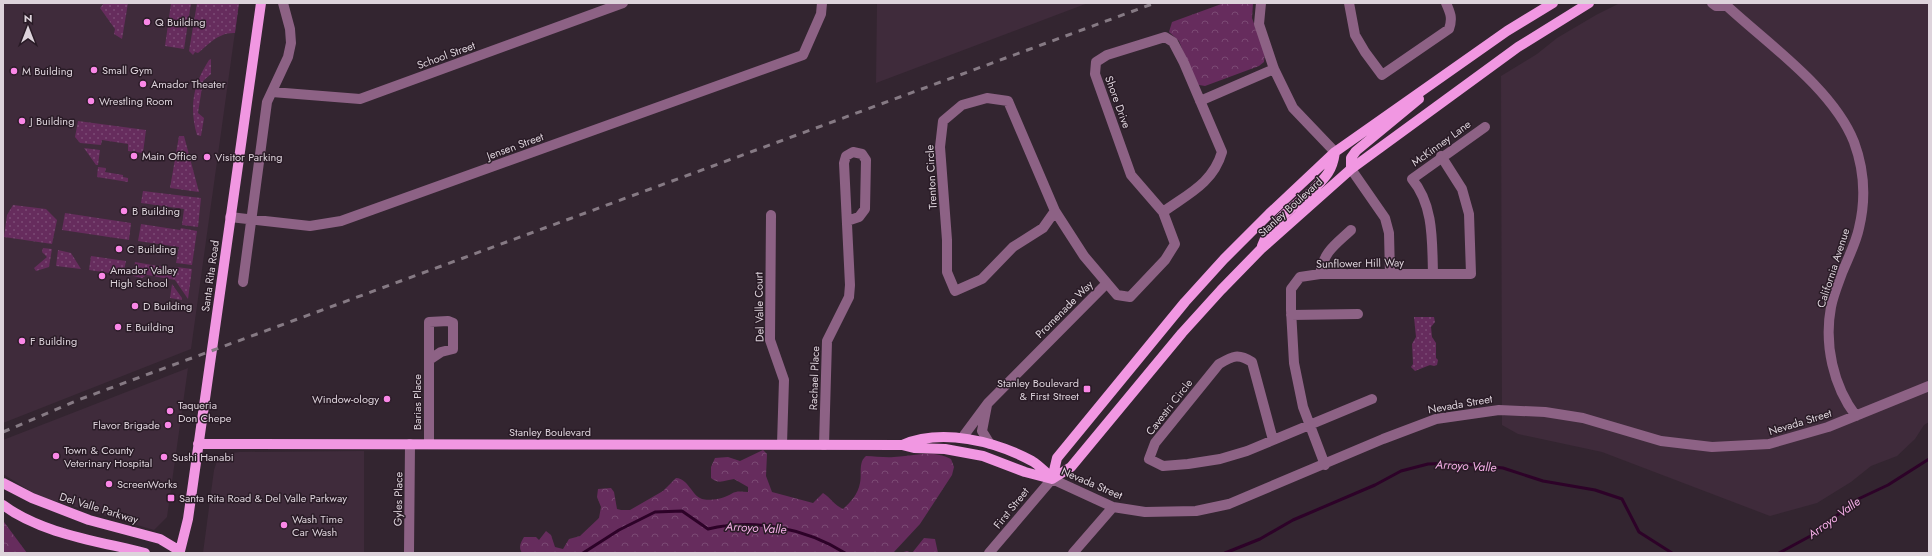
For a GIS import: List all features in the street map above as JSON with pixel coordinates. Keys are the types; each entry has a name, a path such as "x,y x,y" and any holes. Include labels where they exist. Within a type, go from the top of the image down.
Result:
{"main road":[{"name":"Santa Rita Road","path":"179,552 188,519 261,3"},
{"name":"Stanley Boulevard","path":"1052,479 1057,458 1184,302 1258,225 1335,152 1507,31 1553,3"},
{"name":"Stanley Boulevard","path":"198,444 902,445 914,448 945,449 983,456 1026,472 1052,479 1071,467 1182,333 1261,249 1351,169 1518,47 1589,3"},
{"path":"1507,31 1518,47"},
{"path":"1351,169 1351,158 1356,151 1408,110 1435,82"},
{"path":"1261,249 1267,234 1275,223 1329,173 1335,152"},
{"name":"Stanley Boulevard","path":"902,445 913,440 947,436 990,444 1033,462 1052,479"},
{"name":"Del Valle Parkway","path":"3,483 32,498 89,520 160,538 179,552"},
{"path":"3,505 14,514 48,529 145,553"}],"street":[{"path":"243,282 266,102 288,56 291,43 290,29 283,3"},
{"name":"School Street","path":"272,92 360,99 623,3"},
{"name":"Jensen Street","path":"230,217 310,226 341,221 803,55 821,14 822,3"},
{"path":"1261,3 1259,24 1274,69 1293,108 1335,152"},
{"path":"1349,3 1355,35 1365,52 1382,75 1449,29 1451,14 1446,3"},
{"name":"California Avenue","path":"1712,3 1716,6 1728,4 1814,84 1839,115 1854,141 1863,176 1859,228 1831,307 1828,333 1838,388 1846,403 1856,416"},
{"name":"Shore Drive","path":"1163,212 1131,175 1095,74 1096,62 1107,55 1165,37 1173,42 1176,47 1200,101"},
{"path":"1163,212 1202,185 1213,174 1219,164 1222,152 1200,101 1274,69"},
{"name":"Trenton Circle","path":"1055,211 1043,228 1013,247 982,279 955,291 947,272 947,240 940,147 943,121 962,105 987,98 1008,101 1055,211 1084,256 1107,283"},
{"name":"McKinney Lane","path":"1433,274 1432,225 1418,187 1412,179 1442,156 1485,127"},
{"name":"Rachael Place","path":"824,445 827,341 849,297 844,163 846,156 853,152 862,154 866,160 865,209 859,217 847,221"},
{"name":"Sunflower Hill Way","path":"1325,465 1303,407 1294,363 1291,315 1292,289 1300,277 1320,274 1471,274 1469,214 1462,189 1442,156"},
{"path":"1351,169 1385,218 1389,233 1390,274"},
{"name":"Promenade Way","path":"962,438 988,403 1107,283 1117,295 1130,297 1165,260 1175,244 1163,212"},
{"name":"Del Valle Court","path":"771,215 770,340 784,380 782,444"},
{"path":"1320,274 1322,262 1327,252 1351,230"},
{"path":"1291,315 1358,314"},
{"name":"Cavestri Circle","path":"1273,440 1252,362 1243,356 1232,357 1219,364 1156,443 1150,459 1163,466 1220,459 1273,440 1372,399"},
{"name":"Barias Place","path":"430,360 430,444"},
{"name":"Nevada Street","path":"1052,479 1113,507 1145,512 1196,511 1229,504 1325,465 1383,439 1436,419 1488,410 1544,412 1583,418 1661,441 1712,447 1769,444 1828,428 1929,386"},
{"path":"988,403 982,431 990,444"},
{"name":"Gyles Place","path":"409,553 410,444"},
{"name":"First Street","path":"989,553 1052,479"},
{"path":"1073,553 1113,507"}],"shaded area":[{"name":"Amador Valley High School","path":"3,3 239,3 191,349 3,423"},
{"path":"877,3 1088,3 876,83"},
{"path":"1620,3 1929,3 1929,422 1924,425 1915,439 1897,456 1871,466 1851,482 1817,503 1770,516 1602,452 1518,434 1502,425 1501,76 1537,54 1557,38"},
{"path":"188,368 167,517 154,530 38,496 3,474 3,440"},
{"path":"364,451 364,553 203,553 214,470 217,461 226,454 239,452"}],"green space":[{"path":"104,3 128,3 122,39 114,34 115,29 100,8"},
{"path":"171,3 191,3 184,49 165,46"},
{"path":"197,3 239,3 235,33 224,34 210,42 198,53 195,52 193,55 189,51"},
{"path":"1224,3 1253,3 1252,18 1265,53 1264,62 1259,66 1205,86 1199,85 1195,82 1179,41 1169,32 1172,22"},
{"path":"211,59 211,74 203,81 198,113 204,118 201,136 197,135 193,115 194,96 199,78"},
{"path":"78,121 146,130 143,153 128,151 128,144 102,140 101,145 80,143 75,137"},
{"path":"179,136 184,136 199,192 170,188"},
{"path":"84,148 100,150 98,165 96,165"},
{"path":"98,167 106,168 105,172 123,175 123,177 128,178 128,182 97,177"},
{"path":"143,191 201,198 198,227 182,225 184,209 141,203"},
{"path":"13,205 46,209 57,220 52,244 4,237 7,215"},
{"path":"65,213 131,223 129,240 62,230"},
{"path":"141,224 197,231 192,265 176,263 179,247 138,241"},
{"path":"43,248 52,249 49,267 36,271 34,268 47,257 42,252"},
{"path":"58,250 71,253 81,269 56,266"},
{"path":"91,256 126,261 123,275 89,270"},
{"path":"135,262 175,269 176,267 192,269 188,299 175,280 147,275 142,278 133,276"},
{"path":"172,284 182,298 182,300 170,298"},
{"path":"1414,317 1434,317 1435,322 1431,327 1432,337 1436,343 1436,358 1438,360 1437,365 1430,365 1415,371 1411,367 1413,364 1412,344 1416,337"},
{"path":"763,450 767,454 766,476 772,492 813,503 823,493 837,506 843,509 858,491 861,480 861,465 866,456 891,457 937,454 951,459 954,467 952,475 920,524 893,553 522,553 520,549 520,545 524,537 536,537 539,540 546,531 551,535 555,547 563,549 569,539 580,536 599,518 601,507 597,497 598,489 611,488 614,492 617,509 621,510 630,510 663,491 676,478 684,481 698,497 705,500 721,498 734,492 748,492 748,487 734,479 719,482 711,478 711,467 715,458 728,457 740,461"},
{"path":"3,521 4,522 27,553 3,553"},
{"path":"924,538 935,539 938,553 912,553"},
{"path":"907,551 912,553 900,553"}],"waterway":[{"name":"Arroyo Valle","path":"1779,553 1816,533 1854,501 1888,485 1929,459"},
{"name":"Arroyo Valle","path":"1225,553 1260,539 1293,520 1375,485 1401,471 1428,464 1456,463 1503,468 1543,481 1595,490 1622,499 1639,532 1672,553"},
{"name":"Arroyo Valle","path":"583,553 619,530 655,512 682,511 708,529 743,525 761,525 779,528 813,537 830,544 845,553"}],"railway":[{"path":"3,432 78,400 1155,3"}],"place":[{"name":"Q Building","path":"147,22"},
{"name":"Small Gym","path":"94,70"},
{"name":"M Building","path":"14,71"},
{"name":"Amador Theater","path":"143,84"},
{"name":"Wrestling Room","path":"91,101"},
{"name":"J Building","path":"22,121"},
{"name":"Main Office","path":"134,156"},
{"name":"Visitor Parking","path":"207,157"},
{"name":"B Building","path":"124,211"},
{"name":"C Building","path":"119,249"},
{"name":"Amador Valley High School","path":"102,276"},
{"name":"D Building","path":"135,306"},
{"name":"E Building","path":"118,327"},
{"name":"F Building","path":"22,341"},
{"name":"Stanley Boulevard & First Street","path":"1087,389"},
{"name":"Window-ology","path":"387,399"},
{"name":"Taqueria Don Chepe","path":"170,411"},
{"name":"Flavor Brigade","path":"168,425"},
{"name":"Town & County Veterinary Hospital","path":"56,456"},
{"name":"Sushi Hanabi","path":"164,457"},
{"name":"ScreenWorks","path":"109,484"},
{"name":"Santa Rita Road & Del Valle Parkway","path":"171,498"},
{"name":"Wash Time Car Wash","path":"284,525"}]}
